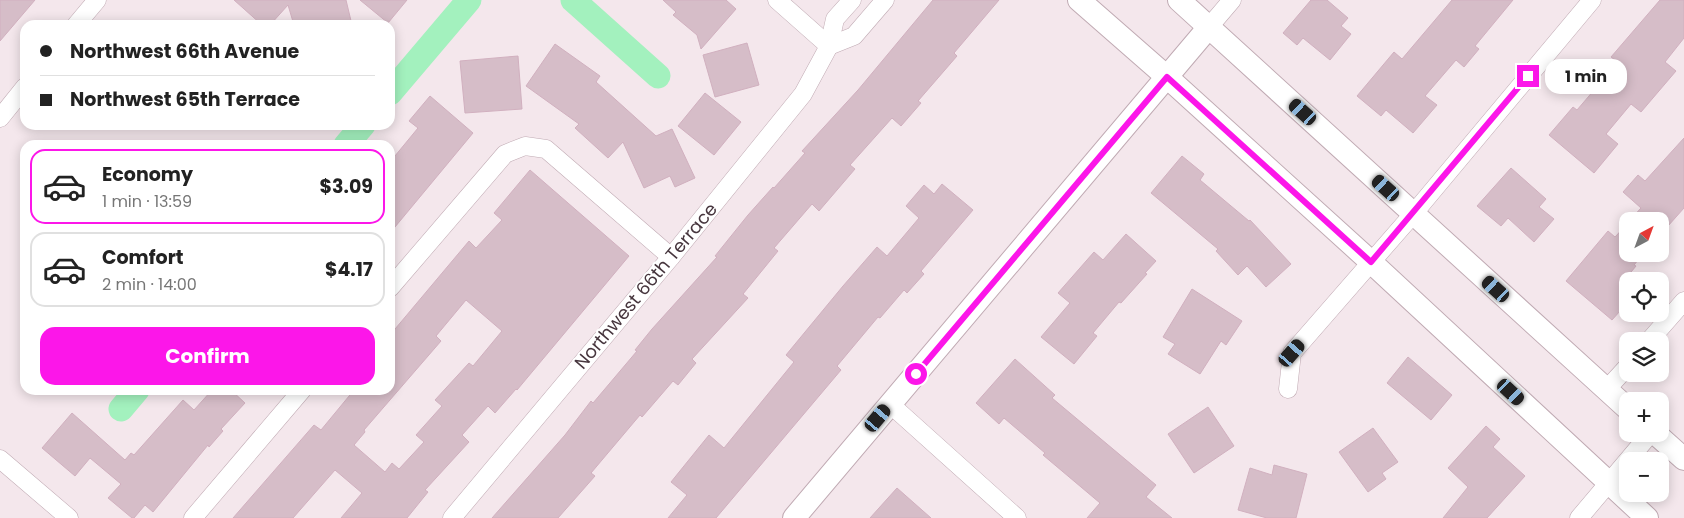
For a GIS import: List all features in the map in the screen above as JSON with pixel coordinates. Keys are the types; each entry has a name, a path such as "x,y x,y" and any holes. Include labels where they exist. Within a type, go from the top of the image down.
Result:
{"street":[{"path":"80,20 97,0"},
{"path":"777,0 829,46 854,36 886,0"},
{"name":"Northwest 66th Terrace","path":"452,518 672,257 803,94 829,46 835,19 852,0"},
{"path":"1079,0 1371,262 1647,518"},
{"path":"1179,0 1619,401"},
{"path":"794,518 1232,0"},
{"path":"1288,389 1292,353 1414,213 1592,0"},
{"path":"0,118 20,93"},
{"path":"395,282 504,154 525,146 546,149 672,257"},
{"path":"1657,332 1684,301"},
{"path":"1606,390 1619,376"},
{"path":"193,518 298,395"},
{"path":"890,404 1017,518"},
{"path":"1579,518 1643,442"},
{"path":"1665,442 1684,459"},
{"path":"0,459 70,518"}],"building":[{"path":"0,0 35,0 0,41"},
{"path":"234,0 346,0 351,20 292,20 288,5 274,20 256,20"},
{"path":"360,0 407,0 390,20 384,20"},
{"path":"663,0 726,0 736,9 701,49 697,35 673,15 676,12"},
{"path":"933,0 999,0 954,53 957,56 918,101 921,103 901,126 892,118 850,165 855,169 819,211 812,204 774,248 778,251 743,294 748,298 692,359 696,363 678,385 673,381 642,417 640,415 591,473 595,476 558,518 492,518 565,435 591,401 593,403 637,351 635,350 652,329 717,257 715,256 748,215 805,153 802,151 858,90"},
{"path":"1311,0 1327,0 1348,18 1341,26 1351,34 1330,60 1303,38 1297,45 1283,33"},
{"path":"1452,0 1513,0 1475,46 1479,49 1464,67 1456,60 1425,96 1437,105 1413,133 1386,110 1381,116 1357,96 1394,52 1402,59"},
{"path":"1660,0 1684,0 1684,38 1665,62 1676,71 1641,112 1631,104 1606,134 1618,144 1594,173 1549,135 1573,107 1577,110 1618,62 1611,57"},
{"path":"747,43 759,85 715,97 703,55"},
{"path":"555,44 600,76 596,82 656,136 672,129 695,178 675,187 670,176 644,188 623,142 608,158 575,128 579,124 526,86"},
{"path":"518,56 522,109 465,113 460,61"},
{"path":"705,93 741,122 714,155 678,126"},
{"path":"430,96 473,133 395,227 395,156 418,128 409,121"},
{"path":"1684,138 1684,208 1669,225 1669,212 1637,212 1641,208 1623,192 1638,175 1645,181"},
{"path":"1182,156 1204,174 1200,180 1250,220 1291,264 1266,287 1247,266 1238,275 1216,251 1218,249 1151,193"},
{"path":"1511,168 1546,199 1539,207 1554,219 1534,242 1508,218 1501,226 1477,206"},
{"path":"530,170 629,256 517,390 495,413 488,406 462,435 469,442 425,490 428,492 407,518 341,518 362,493 335,470 293,518 233,518 314,425 321,430 350,395 394,395 364,430 365,432 354,445 385,472 392,463 399,469 424,442 416,435 442,406 435,400 469,363 473,366 502,331 466,300 436,336 441,341 395,394 395,329 469,241 476,248 502,220 494,213"},
{"path":"942,184 973,210 921,271 924,274 907,293 904,290 880,318 878,317 837,366 841,370 716,518 668,518 687,495 671,482 709,435 724,448 794,362 786,355 843,286 877,247 887,256 919,218 906,206 924,185 934,194"},
{"path":"1608,231 1615,237 1619,233 1619,262 1636,262 1631,272 1619,272 1619,312 1612,320 1566,281"},
{"path":"1126,234 1156,261 1145,273 1147,274 1121,303 1119,302 1093,333 1097,336 1074,364 1041,337 1070,303 1058,293 1094,252 1103,260"},
{"path":"1192,289 1242,321 1226,345 1221,341 1200,374 1168,354 1175,344 1163,337"},
{"path":"1408,357 1452,395 1431,420 1387,383"},
{"path":"1015,359 1055,395 1052,398 1156,485 1146,497 1172,518 1087,518 1100,503 1043,455 1045,453 1004,418 999,424 976,403"},
{"path":"208,395 236,395 245,403 221,429 223,431 209,447 208,445 153,512 145,505 134,518 108,498 121,484 90,458 75,476 42,448 72,413 125,460 131,453 134,455 183,400 194,410"},
{"path":"1208,407 1234,446 1194,473 1168,434"},
{"path":"1486,426 1500,439 1493,447 1525,476 1487,518 1443,518 1468,487 1448,468"},
{"path":"1373,428 1398,462 1382,473 1386,479 1368,492 1339,452"},
{"path":"1274,465 1307,474 1296,518 1267,518 1238,510 1250,468 1272,475"},
{"path":"897,488 931,518 870,518"}],"waterway":[{"path":"395,87 469,0"},
{"path":"573,0 658,76"},
{"path":"350,140 359,130"},
{"path":"121,409 133,395"}],"route":[{"path":"916,374 1167,77 1371,262 1528,76"}]}
